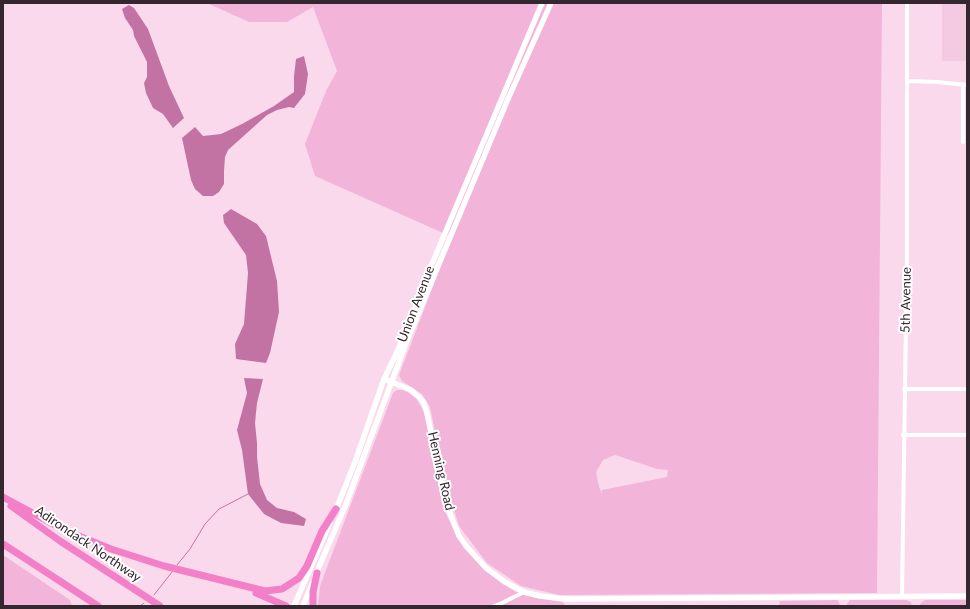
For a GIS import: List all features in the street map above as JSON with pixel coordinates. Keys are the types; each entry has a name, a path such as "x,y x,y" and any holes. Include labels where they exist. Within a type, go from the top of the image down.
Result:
{"highway":[{"path":"3,496 64,530 111,549 164,566 260,591 282,589 293,583 303,572 322,531 336,510"},
{"name":"Adirondack Northway","path":"3,500 66,545 160,606"},
{"path":"3,544 98,606"},
{"path":"313,606 313,592 316,573"},
{"path":"240,586 286,606"}],"main road":[{"name":"Union Avenue","path":"294,606 336,510 384,379 398,350 432,264 542,3"},
{"name":"Union Avenue","path":"303,606 346,504 408,338 508,99 551,3"},
{"name":"Henning Road","path":"384,379 411,390 424,403 446,501 459,536 486,568 505,582 524,592 540,596 566,599 967,596"}],"street":[{"name":"5th Avenue","path":"902,597 903,435 907,251 907,3"},
{"path":"907,81 965,85 963,142"},
{"path":"904,388 967,389"},
{"path":"903,435 967,434"},
{"path":"494,606 502,604 524,592"}],"shaded area":[{"path":"207,3 882,3 877,593 559,595 521,586 487,563 459,526 445,480 430,407 422,394 402,381 399,375 452,237 315,176 305,144 326,91 337,71 313,7 287,22 249,22","holes":["615,455 657,469 668,470 667,477 602,490 602,493 599,487 596,472 603,460"]},
{"path":"942,3 967,3 967,61 942,61"},
{"path":"129,5 134,8 148,29 169,86 184,118 173,128 163,114 153,108 146,93 144,83 147,77 147,62 122,9"},
{"path":"304,56 308,74 305,94 294,108 289,107 277,110 267,115 228,150 225,157 224,184 219,192 213,196 203,196 195,189 191,180 182,138 195,127 203,136 221,134 274,106 294,92 296,59"},
{"path":"231,209 257,224 266,236 277,281 279,312 270,353 266,363 236,359 235,344 244,324 248,273 246,255 224,223 223,215"},
{"path":"244,378 263,379 257,403 255,423 260,484 267,500 277,508 294,512 306,519 304,526 281,523 264,514 248,494 242,450 237,430 247,393"},
{"path":"397,390 404,390 416,398 424,412 446,514 463,547 484,569 514,591 532,597 562,602 566,606 318,606 320,586 393,393"},
{"path":"3,555 70,600 72,606 3,606"},
{"path":"837,600 840,606 779,606 780,601"},
{"path":"850,600 906,600 911,602 912,606 847,606"},
{"path":"925,600 967,600 967,606 919,606"}],"waterway":[{"path":"177,565 190,549 205,524 219,509 248,494"},
{"path":"154,595 172,572"},
{"path":"140,606 144,603"}]}
